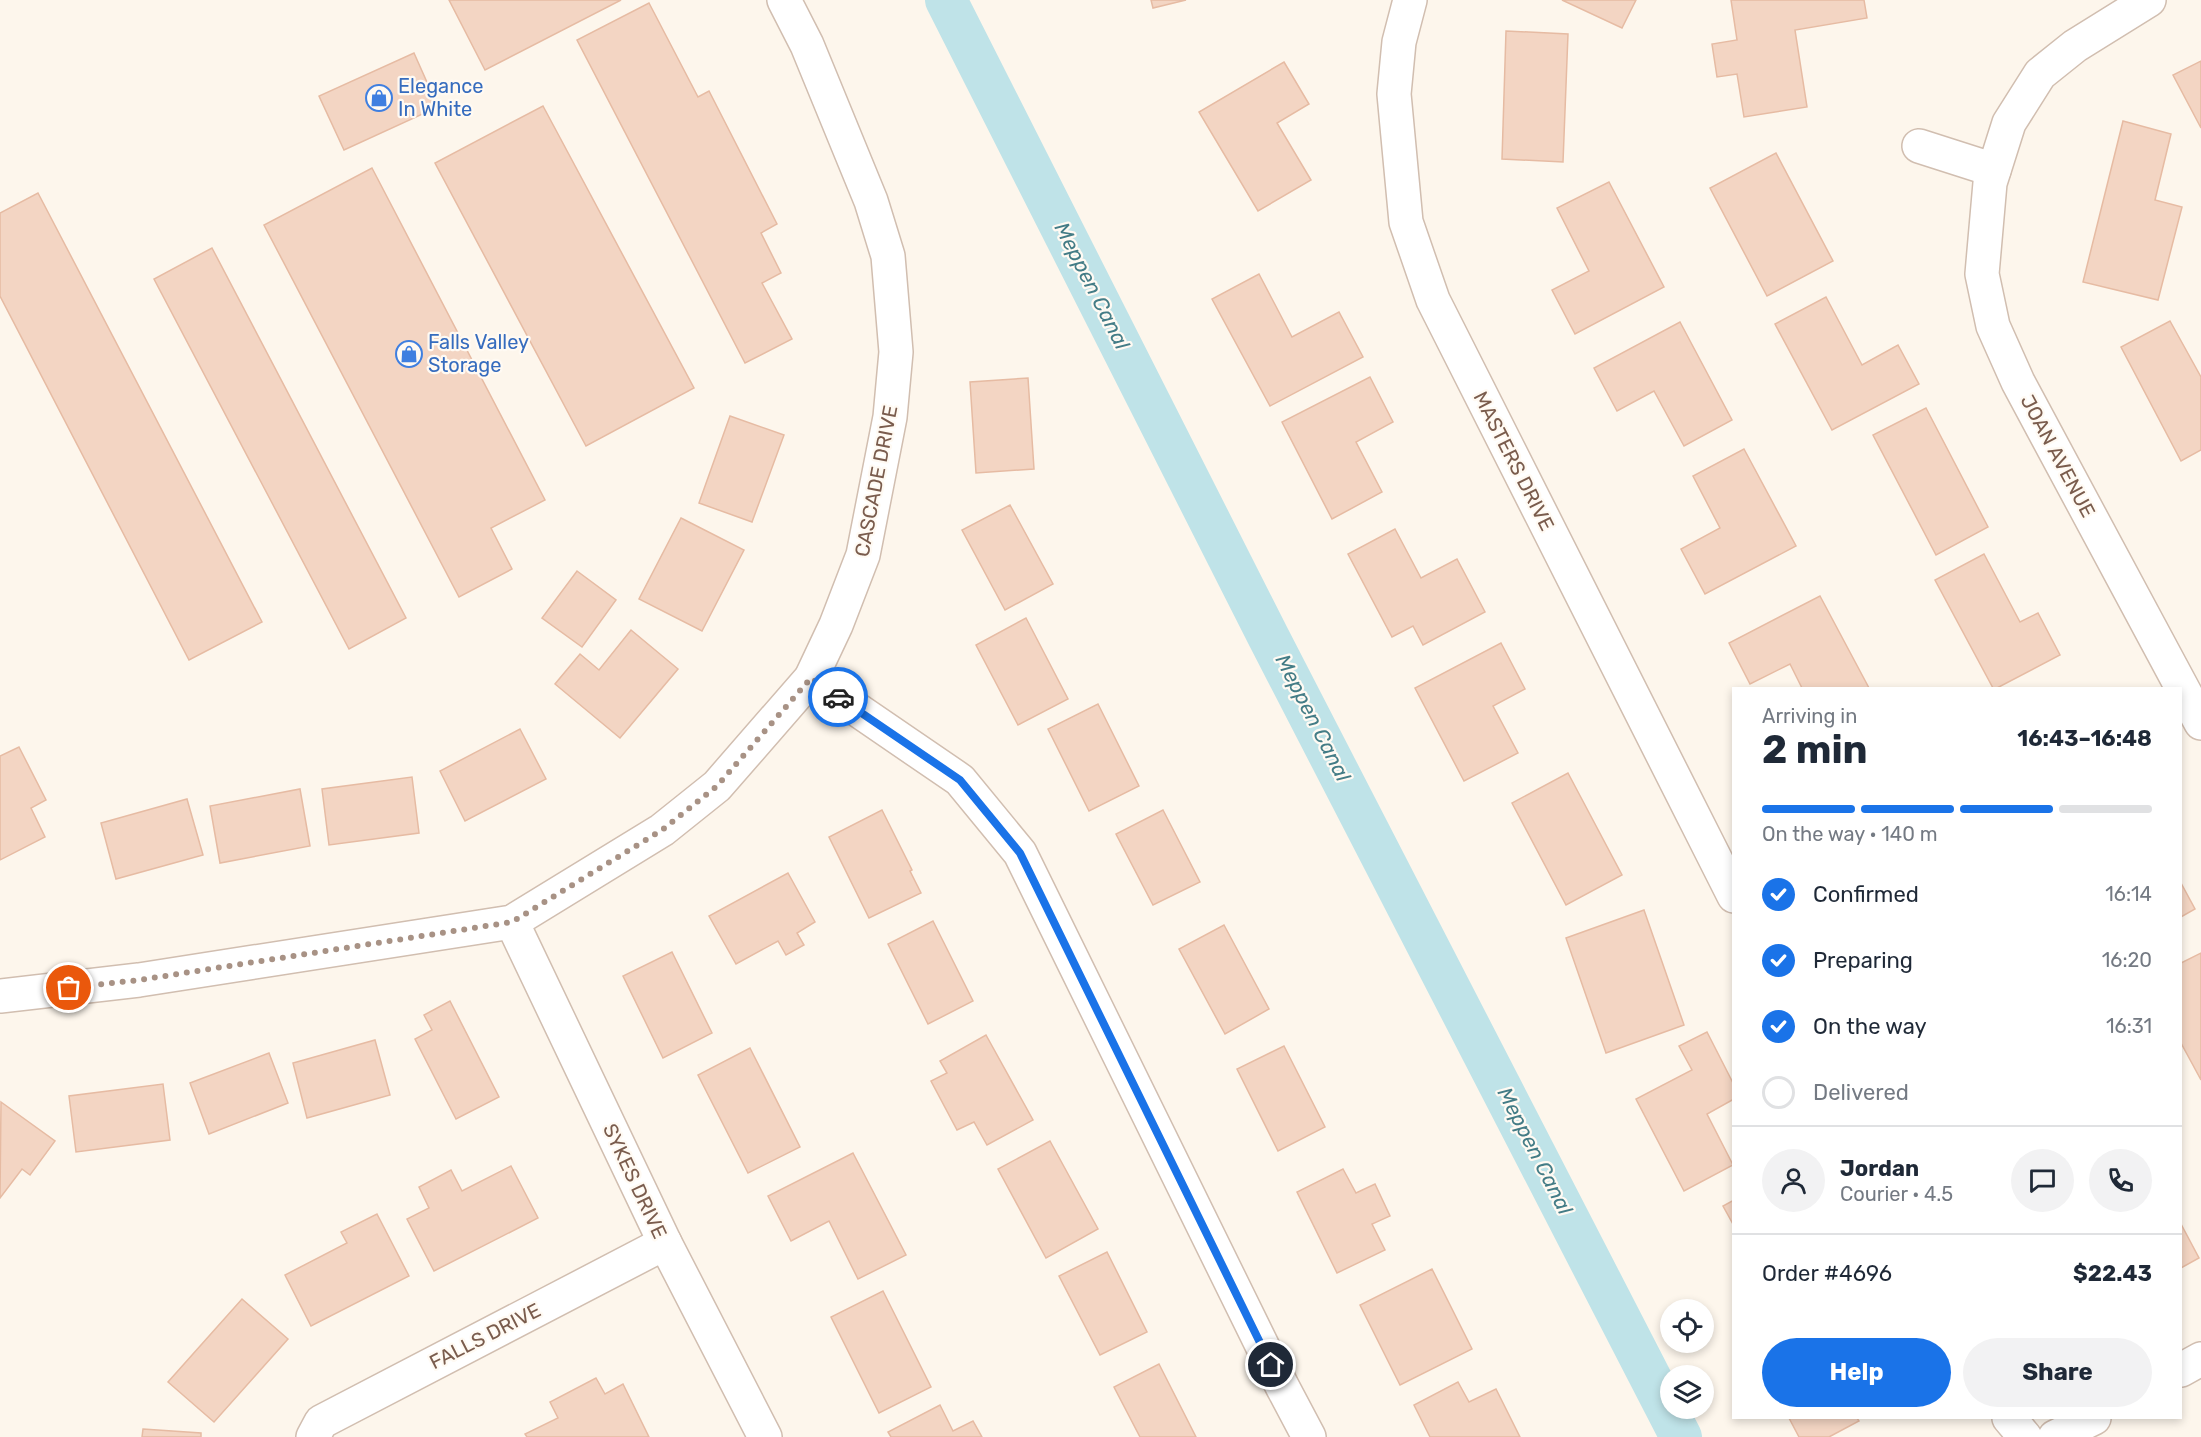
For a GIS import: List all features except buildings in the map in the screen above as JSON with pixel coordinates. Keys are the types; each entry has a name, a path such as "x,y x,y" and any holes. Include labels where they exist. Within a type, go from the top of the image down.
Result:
{"street":[{"name":"CASCADE DRIVE","path":"0,996 139,980 512,922 662,830 717,786 811,678 836,625 863,555 890,417 896,352 888,256 871,201 807,45 784,0"},
{"name":"MASTERS DRIVE","path":"1410,0 1399,42 1394,94 1406,222 1433,300 1732,892"},
{"name":"JOAN AVENUE","path":"2149,0 2075,45 2040,74 2009,123 1990,183 1982,274 1993,326 2018,382 2182,687"},
{"path":"1919,146 1994,170"},
{"path":"811,678 960,780 1020,853 1309,1437"},
{"name":"JOAN AVENUE","path":"2182,688 2201,723"},
{"name":"SYKES DRIVE","path":"512,922 665,1243 765,1437"},
{"name":"FALLS DRIVE","path":"313,1437 321,1422 665,1243"},
{"path":"2182,1369 2201,1359"},
{"path":"2010,1419 2025,1437"},
{"path":"2055,1437 2092,1419"}],"waterway":[{"name":"Meppen Canal","path":"946,0 1269,638 1681,1437"}],"way so far":[{"path":"69,988 139,980 512,922 662,830 717,786 811,678 838,697"}],"place":[{"name":"Elegance In White","path":"379,98"},
{"name":"Falls Valley Storage","path":"409,354"}],"route":[{"path":"838,697 960,780 1020,853 1271,1365"}]}
